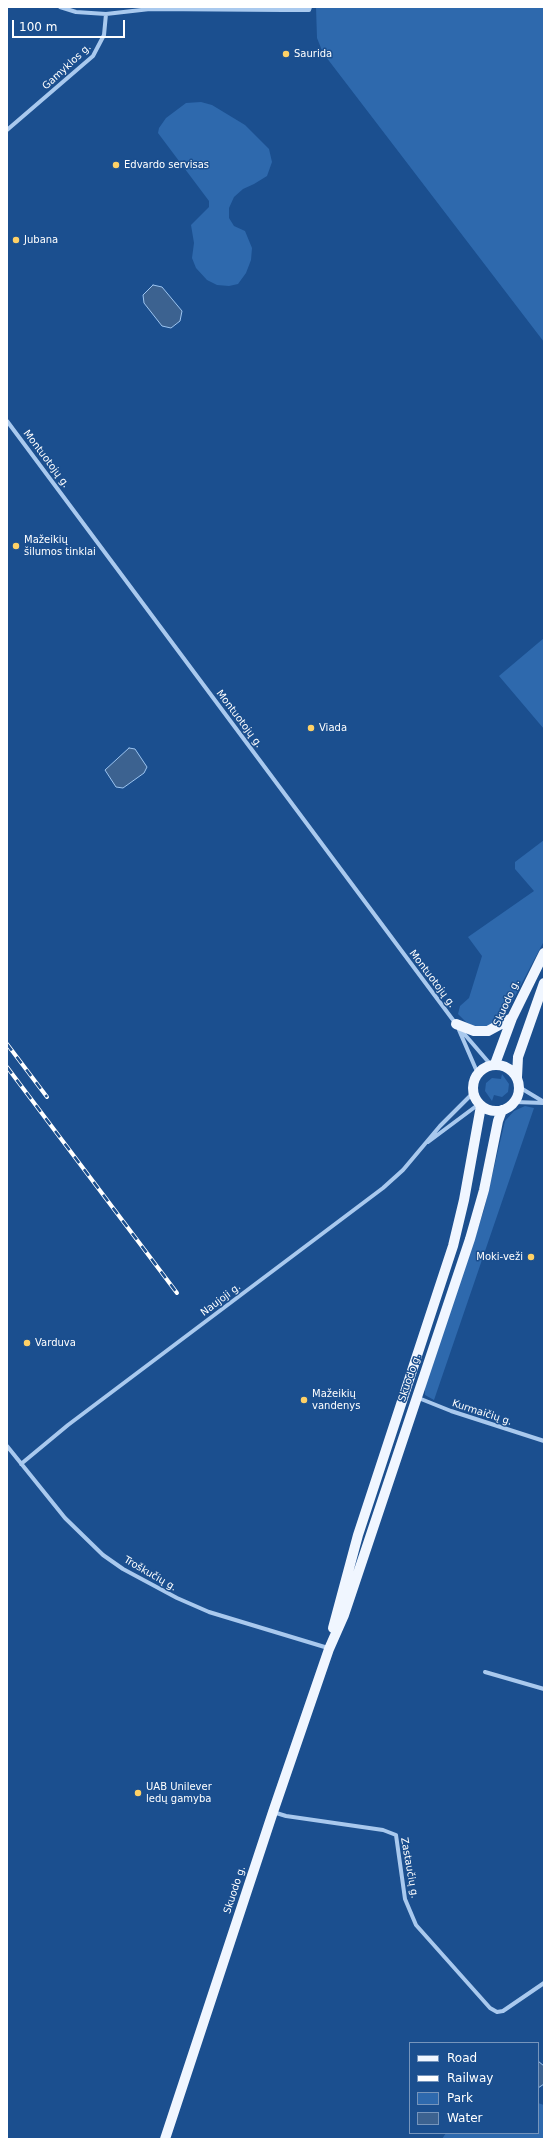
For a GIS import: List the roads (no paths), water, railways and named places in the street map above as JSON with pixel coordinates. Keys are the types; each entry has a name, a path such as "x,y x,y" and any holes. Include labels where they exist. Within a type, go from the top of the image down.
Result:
{"main road":[{"name":"Skuodo g.","path":"493,1065 512,1018 544,953"},
{"path":"518,1082 506,1066 493,1065 478,1074 473,1083 474,1093 480,1105 489,1110 502,1110 515,1102 518,1082 518,1057 544,983"},
{"path":"457,1026 482,1032 495,1029 512,1018"},
{"name":"Skuodo g.","path":"165,2139 328,1649 358,1535 459,1226 480,1105"},
{"name":"Skuodo g.","path":"328,1649 344,1615 476,1217 502,1110"}],"street":[{"path":"60,7 76,12 106,14 150,9 310,10 310,7"},
{"name":"Gamyklos g.","path":"7,130 93,56 104,35 106,14"},
{"name":"Montuotojų g.","path":"7,421 457,1026 493,1065"},
{"name":"Montuotojų g.","path":"457,1026 478,1074"},
{"path":"518,1082 544,1102"},
{"name":"Naujoji g.","path":"21,1464 68,1425 383,1188 403,1170 440,1126 474,1093"},
{"path":"515,1102 544,1102"},
{"name":"Naujoji g.","path":"426,1143 480,1105"},
{"name":"Kurmaičių g.","path":"416,1397 463,1415 544,1441"},
{"name":"Troškučių g.","path":"7,1446 44,1493 83,1537 103,1554 144,1582 209,1612 328,1649"},
{"path":"485,1672 544,1689"},
{"name":"Zastaučių g.","path":"273,1812 286,1816 383,1830 396,1835 405,1899 416,1925 490,2008 497,2012 503,2011 544,1983"}],"water":[{"path":"153,285 162,287 182,311 180,321 171,328 162,326 144,303 143,295"},
{"path":"129,748 135,749 147,767 144,773 123,788 116,787 105,770"},
{"path":"539,2062 544,2066 544,2084 539,2087"}],"railway":[{"path":"7,1044 47,1097"},
{"path":"7,1067 177,1293"}],"place":[{"name":"Saurida","path":"286,54"},
{"name":"Edvardo servisas","path":"116,165"},
{"name":"Jubana","path":"16,240"},
{"name":"Mažeikių šilumos tinklai","path":"16,546"},
{"name":"Viada","path":"311,728"},
{"name":"Moki-veži","path":"531,1257"},
{"name":"Varduva","path":"27,1343"},
{"name":"Mažeikių vandenys","path":"304,1400"},
{"name":"UAB Unilever ledų gamyba","path":"138,1793"}]}
